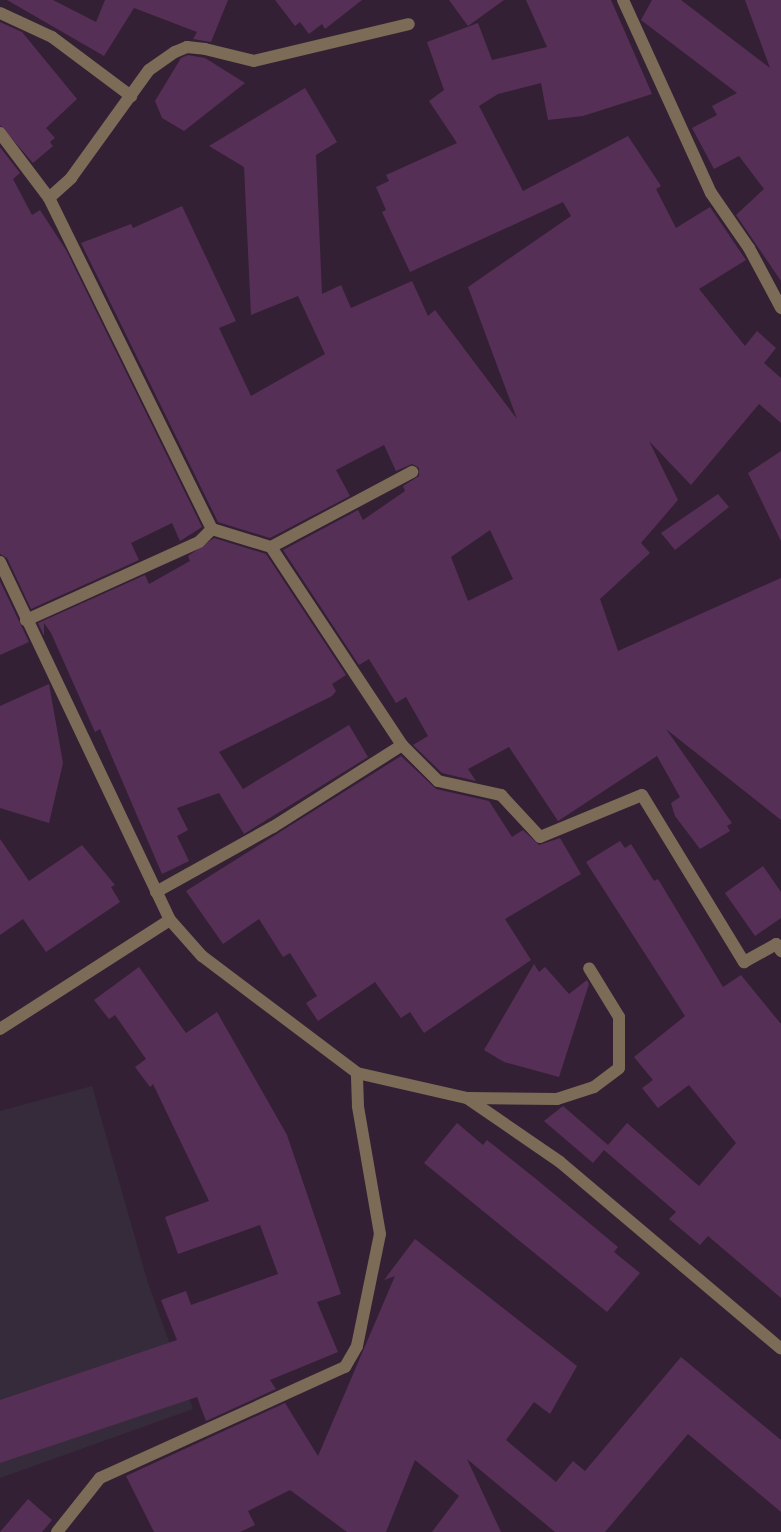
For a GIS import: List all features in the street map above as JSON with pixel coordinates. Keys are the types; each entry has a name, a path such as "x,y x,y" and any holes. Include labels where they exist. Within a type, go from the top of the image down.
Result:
{"street":[{"path":"623,0 711,194 749,248 781,308"},
{"path":"0,13 52,37 131,96"},
{"path":"49,198 71,178 149,70 187,47 254,61 409,24"},
{"path":"0,133 49,198 212,529 271,547 402,745 438,781 501,795 540,837 642,795 744,962 776,944 781,951"},
{"path":"271,547 412,472"},
{"path":"26,620 199,542 212,529"},
{"path":"0,562 170,920 230,981 357,1073 467,1098 556,1099 594,1087 619,1068 619,1017 589,968"},
{"path":"156,892 273,827 402,745"},
{"path":"0,1029 170,920"},
{"path":"57,1532 100,1478 345,1367 357,1346 380,1234 358,1106 357,1073"},
{"path":"467,1098 560,1162 781,1349"}],"shaded area":[{"path":"92,1086 147,1280 193,1409 0,1478 0,1111"}],"building":[{"path":"7,0 53,0 96,22 105,0 228,0 211,42 193,39 197,32 134,8 104,56"},
{"path":"275,0 362,0 325,29 322,24 309,34 300,22 295,26"},
{"path":"449,0 504,0 468,26"},
{"path":"526,0 611,0 652,94 583,116 548,120 541,83 498,94 479,106 523,191 628,136 661,186 656,189 676,228 710,207 746,260 699,289 745,346 757,331 776,348 764,363 781,378 781,423 759,404 691,485 649,441 678,500 641,543 650,553 600,599 618,651 781,578 781,820 666,729 732,823 727,826 730,831 700,849 675,816 671,803 680,797 657,756 558,821 509,747 468,769 476,781 442,773 413,745 428,736 406,697 396,703 369,659 359,665 283,550 358,510 363,520 405,491 403,486 419,476 419,468 412,464 396,471 384,445 336,470 350,496 270,538 218,522 81,243 131,224 133,228 182,206 236,321 219,328 251,396 325,354 298,296 251,315 244,167 209,146 305,88 337,142 316,155 322,294 341,285 351,308 412,281 428,316 435,310 517,419 468,287 571,216 563,202 410,272 382,212 386,210 376,187 389,181 386,175 457,143 429,101 444,90 427,42 478,23 492,60 547,47","holes":["490,530 513,579 468,601 451,557"]},
{"path":"652,0 681,0 770,68 745,0 781,0 781,281 736,215 764,189 739,156 714,169 692,128 717,115 712,106 737,93 641,20"},
{"path":"0,22 22,32 77,99 46,128 55,138 50,142 53,146 33,163 0,125"},
{"path":"188,55 205,58 245,83 184,131 162,118 155,101 181,58"},
{"path":"0,147 20,173 13,179 32,215 40,210 66,250 202,527 180,541 172,523 131,543 139,560 31,609 7,558 0,554"},
{"path":"781,451 781,541 748,473"},
{"path":"718,494 729,507 675,550 661,533"},
{"path":"214,538 266,554 346,675 332,684 336,691 332,696 219,752 243,789 349,725 368,757 244,834 219,793 177,808 188,830 177,836 189,861 162,874 100,729 95,732 51,633 44,623 44,636 38,623 145,575 149,584 190,561 188,556"},
{"path":"0,581 29,642 0,655"},
{"path":"49,684 63,763 49,823 0,808 0,706"},
{"path":"401,756 436,789 489,801 512,837 523,830 539,845 560,838 581,874 505,919 531,960 424,1033 410,1012 401,1018 375,982 318,1021 306,1003 317,996 290,953 283,957 259,919 223,944 186,891"},
{"path":"0,839 29,881 82,845 115,885 111,887 120,902 46,952 23,919 0,935"},
{"path":"620,841 625,848 631,844 654,881 658,879 723,987 741,975 781,1024 781,1298 708,1236 700,1245 669,1219 676,1212 604,1150 593,1163 544,1121 563,1106 608,1145 627,1123 699,1186 736,1143 689,1085 658,1108 642,1088 653,1080 634,1057 685,1016 586,862"},
{"path":"763,866 781,892 781,918 755,936 725,893"},
{"path":"534,964 539,972 545,967 569,994 587,980 589,984 559,1077 504,1062 484,1050"},
{"path":"139,967 186,1033 217,1012 287,1135 341,1294 317,1302 338,1352 270,1380 276,1389 206,1421 197,1397 0,1463 0,1400 177,1340 161,1300 186,1291 191,1305 278,1274 260,1225 178,1254 165,1217 209,1201 153,1084 150,1087 135,1067 146,1059 115,1015 109,1019 94,1000"},
{"path":"457,1123 483,1145 487,1140 536,1179 618,1247 614,1252 640,1273 607,1312 424,1163"},
{"path":"415,1239 577,1366 550,1414 534,1402 506,1440 556,1482 573,1461 585,1471 681,1357 781,1440 781,1512 688,1434 605,1532 555,1532 467,1459 501,1532 432,1532 459,1496 415,1460 386,1532 347,1532 290,1490 248,1511 255,1525 240,1532 154,1532 126,1476 285,1403 318,1456 395,1276 384,1280"},
{"path":"28,1499 52,1520 42,1532 0,1532"}]}
